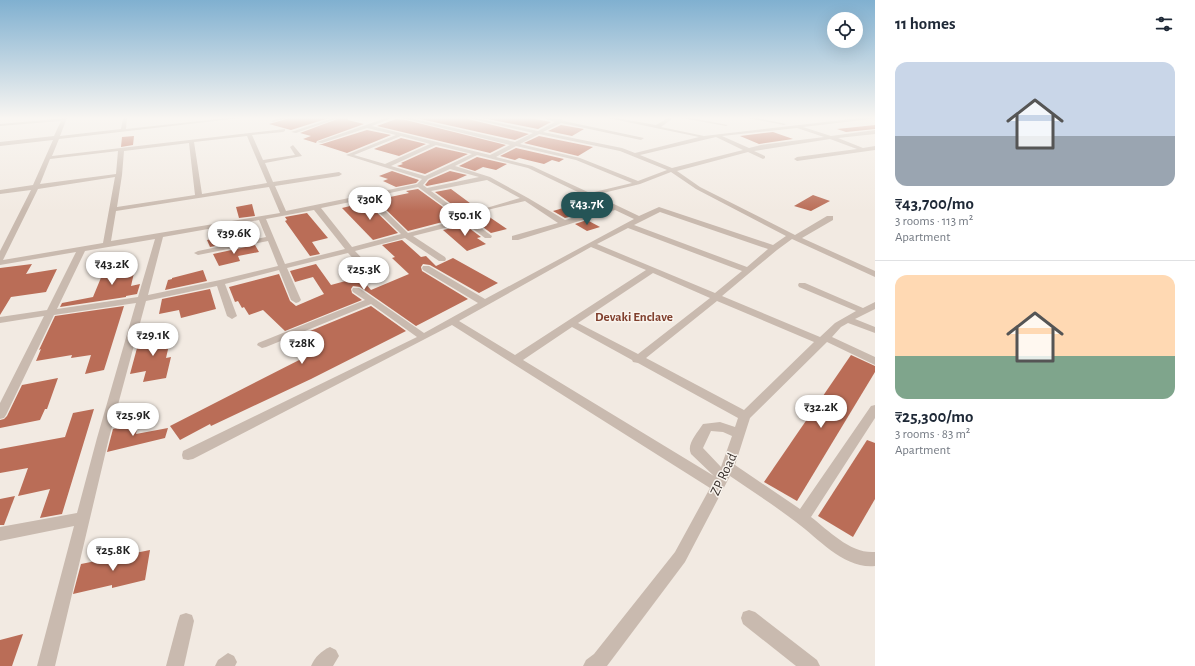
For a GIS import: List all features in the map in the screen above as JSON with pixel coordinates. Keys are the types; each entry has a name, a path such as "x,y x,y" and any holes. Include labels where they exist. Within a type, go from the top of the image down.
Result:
{"street":[{"path":"0,259 35,188 52,149"},
{"path":"48,158 128,149"},
{"path":"192,149 199,197"},
{"path":"255,149 284,214"},
{"path":"261,162 299,156 294,149"},
{"path":"362,149 349,154 426,178"},
{"path":"385,166 423,149"},
{"path":"458,149 530,167 639,219"},
{"path":"491,157 507,149"},
{"path":"539,149 578,158 638,183"},
{"path":"618,149 672,170 698,188 875,274"},
{"path":"634,155 658,149"},
{"path":"589,195 638,183 672,170 755,149"},
{"path":"797,159 862,149"},
{"path":"106,244 119,175 121,150"},
{"path":"749,150 763,157"},
{"path":"0,263 284,214 419,184 426,178 476,154"},
{"path":"450,167 488,178 526,199 564,223"},
{"path":"112,210 271,186 339,174"},
{"path":"0,192 119,175"},
{"path":"426,190 488,178"},
{"path":"419,184 488,236"},
{"path":"366,196 407,236 442,259"},
{"path":"485,210 526,199"},
{"path":"316,207 350,250 375,277"},
{"path":"515,238 614,208"},
{"path":"188,455 424,337 591,244 659,209 774,248"},
{"path":"262,218 281,267 296,300"},
{"path":"637,360 792,234 830,218"},
{"path":"0,320 142,299 220,283 467,220"},
{"path":"627,225 747,270"},
{"path":"46,666 103,438 160,235"},
{"path":"198,253 270,238"},
{"path":"591,244 875,362"},
{"path":"0,416 82,248"},
{"path":"426,268 485,303"},
{"path":"515,360 652,270"},
{"path":"220,283 232,316"},
{"path":"802,285 869,308"},
{"path":"356,290 424,337"},
{"path":"262,345 371,301"},
{"name":"ZP Road","path":"599,664 680,557 723,477 745,416 838,325 869,308"},
{"path":"848,320 875,330"},
{"path":"452,321 515,360 723,477 802,518 850,554 860,559 870,561 875,559"},
{"path":"571,323 637,360 745,416"},
{"path":"802,518 875,409"},
{"path":"723,477 696,450 697,444 707,428 716,425 725,427 739,434"},
{"path":"0,534 83,518"},
{"path":"749,618 811,666"},
{"path":"175,666 186,621"}],"building":[{"path":"335,149 357,149 347,153"},
{"path":"374,149 415,149 399,156"},
{"path":"431,149 446,149 468,154 425,174 397,166 403,164 401,163"},
{"path":"474,149 498,149 490,153"},
{"path":"514,149 521,149 564,159 559,162 552,160 544,164 519,158 515,160 500,156"},
{"path":"549,149 590,149 578,156"},
{"path":"477,157 507,164 496,170 483,167 475,171 459,166"},
{"path":"392,171 419,180 416,183 396,187 383,181 388,179 379,176"},
{"path":"450,171 467,175 456,180 427,186 425,185 429,180"},
{"path":"418,189 458,218 408,231 376,200 409,193 406,191"},
{"path":"451,189 507,229 491,233 435,192"},
{"path":"813,195 830,201 811,211 794,206"},
{"path":"587,201 600,208 565,218 553,211"},
{"path":"366,202 398,233 373,240 342,208"},
{"path":"252,204 255,216 239,218 236,207"},
{"path":"307,213 328,238 312,242 320,254 310,256 285,221 287,220 285,217"},
{"path":"587,220 600,227 587,231 575,224"},
{"path":"465,225 481,237 477,238 486,244 467,251 443,230"},
{"path":"245,229 251,239 210,247 207,240 221,237 219,235"},
{"path":"402,240 421,257 426,256 436,266 453,258 498,283 479,293 430,265 423,264 421,267 422,271 468,299 416,326 360,287 353,286 351,289 352,293 362,300 285,331 263,310 249,315 238,301 235,302 229,287 279,274 290,301 296,306 324,294 313,277 295,282 290,271 316,264 331,285 360,277 371,290 409,274 392,258 395,257 382,245"},
{"path":"255,245 259,252 238,256 240,261 219,266 213,254"},
{"path":"32,264 26,274 57,269 46,292 11,297 0,315 0,268"},
{"path":"136,264 131,286 140,284 137,294 60,307 62,303 93,297 105,268"},
{"path":"203,270 207,281 165,290 168,280"},
{"path":"210,289 216,309 181,318 179,310 159,314 162,299"},
{"path":"124,306 104,370 85,374 91,355 71,358 72,355 36,361 41,349 39,350 55,316"},
{"path":"371,306 406,331 311,379 211,426 210,424 180,440 170,426 311,354 293,338"},
{"path":"172,332 166,358 171,357 166,378 143,382 146,371 130,374 140,337"},
{"path":"851,355 875,366 875,372 797,501 764,482"},
{"path":"58,378 47,409 45,409 40,420 0,428 0,420 7,416 22,385"},
{"path":"94,409 62,514 40,518 50,489 18,496 28,468 0,473 0,449 65,437 73,413"},
{"path":"138,424 136,434 168,428 165,438 107,452 113,429"},
{"path":"867,440 875,443 875,499 853,537 818,516"},
{"path":"15,496 4,525 0,525 0,499"},
{"path":"150,550 145,580 112,588 112,585 73,594 81,564"},
{"path":"23,634 12,666 0,666 0,640"}],"district":[{"name":"Devaki Enclave","path":"634,316"}]}
